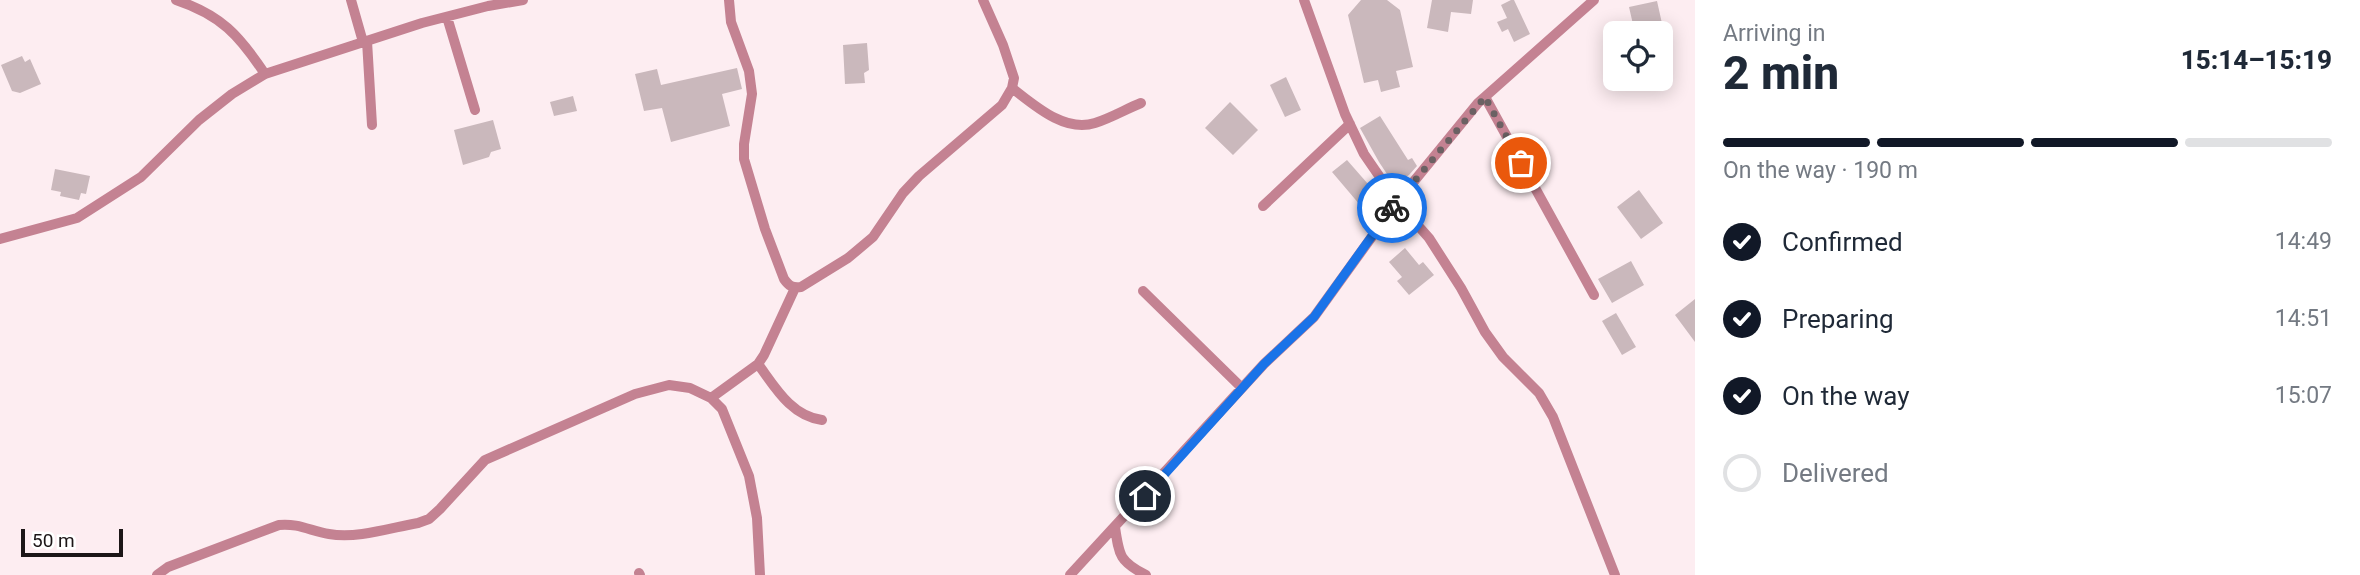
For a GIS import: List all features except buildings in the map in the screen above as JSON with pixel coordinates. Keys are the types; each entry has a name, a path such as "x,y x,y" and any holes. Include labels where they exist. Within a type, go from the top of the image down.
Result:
{"street":[{"path":"176,0 200,8 235,32 265,74"},
{"path":"351,0 365,41 372,125"},
{"path":"0,239 77,218 141,177 199,120 232,94 265,74 447,17 523,0"},
{"path":"729,0 731,22 749,71 752,94 744,159 765,229 784,279 789,286 795,288 848,258 873,237 903,193 946,151 1002,105 1012,88 1014,78 983,0"},
{"path":"1304,0 1350,124 1364,154 1397,202 1429,238 1485,332 1503,356 1539,393 1553,417 1615,575"},
{"path":"1070,575 1264,364 1314,317 1397,202 1485,97 1594,0"},
{"path":"447,17 475,110"},
{"path":"1012,88 1050,115 1074,124 1094,124 1141,103"},
{"path":"1485,97 1594,295"},
{"path":"1263,206 1350,124"},
{"path":"711,398 758,364 795,288"},
{"path":"1143,290 1242,388"},
{"path":"758,364 784,398 798,411 810,418 822,419"},
{"path":"157,575 169,567 279,525 293,524 328,534 347,535 429,519 485,460 635,394 669,384 690,388 711,398 722,409 749,476 757,519 760,575"},
{"path":"1115,527 1121,557 1128,566 1146,575"}],"way so far":[{"path":"1392,208 1485,97 1521,163"}],"route":[{"path":"1145,496 1264,364 1314,317 1392,208"}]}
